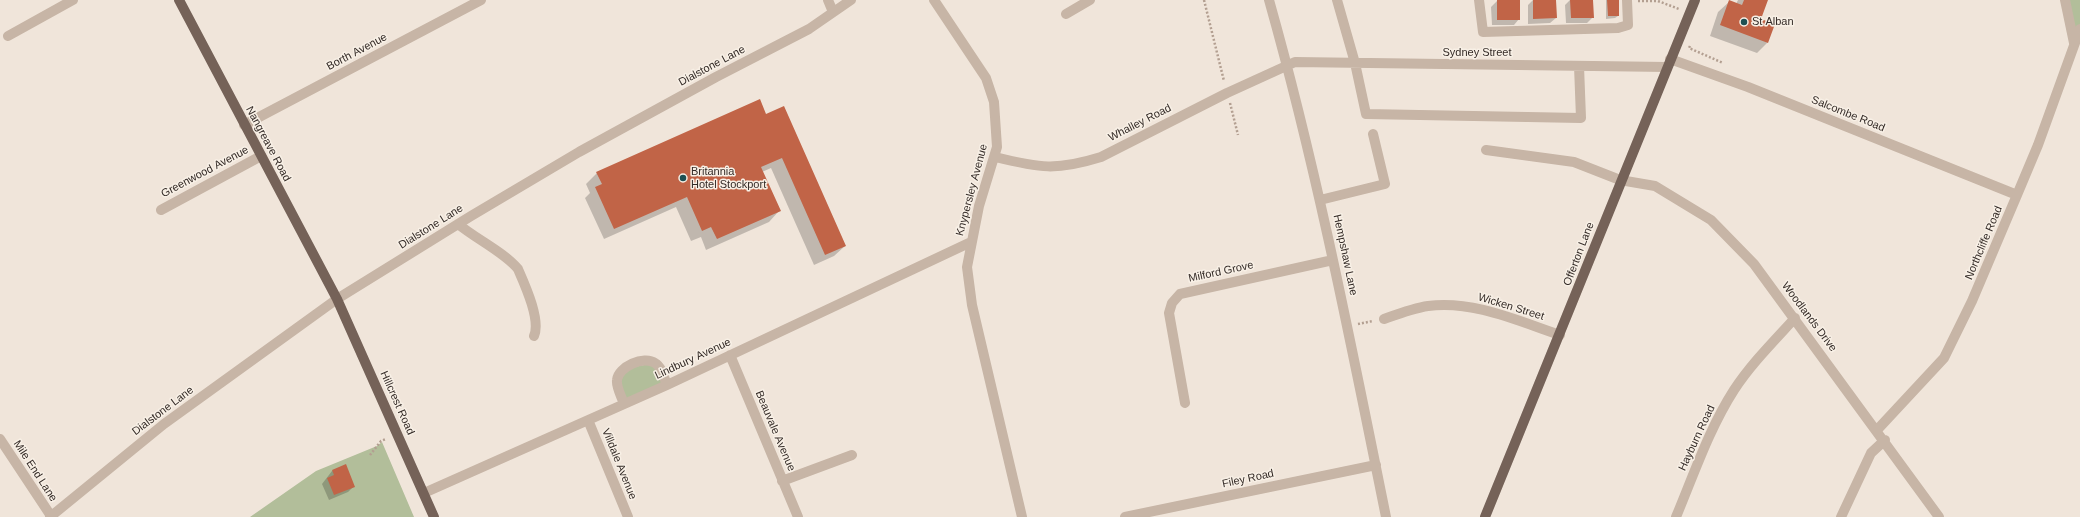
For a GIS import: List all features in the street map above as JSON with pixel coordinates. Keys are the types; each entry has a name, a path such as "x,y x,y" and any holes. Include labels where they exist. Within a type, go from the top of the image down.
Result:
{"main road":[{"name":"Nangreave Road","path":"179,0 244,125 338,299"},
{"name":"Offerton Lane","path":"1485,517 1560,335 1620,180 1695,0"},
{"name":"Hillcrest Road","path":"338,299 434,517"}],"street":[{"path":"8,36 73,0"},
{"name":"Borth Avenue","path":"244,125 482,0"},
{"path":"828,0 833,12"},
{"name":"Dialstone Lane","path":"50,517 164,424 338,299 458,224 579,152 716,77 809,29 851,0"},
{"name":"Knypersley Avenue","path":"934,0 986,78 994,102 997,123 997,146 995,157 979,206 967,267 972,305 1022,517"},
{"path":"1066,14 1090,0"},
{"name":"Hempshaw Lane","path":"1269,0 1287,64 1320,200 1348,326 1386,517"},
{"path":"1337,0 1355,63 1366,114 1581,118 1579,66"},
{"path":"1479,0 1484,32 1618,28 1628,25 1627,0"},
{"path":"2065,0 2074,43"},
{"name":"Northcliffe Road","path":"1877,430 1944,358 1972,302 2038,145 2080,29"},
{"name":"Sydney Street","path":"1287,64 1295,62 1579,66 1669,63"},
{"name":"Salcombe Road","path":"1669,63 1748,87 2017,195"},
{"name":"Whalley Road","path":"995,157 1049,168 1081,163 1100,157 1287,64"},
{"path":"1320,200 1385,184 1373,134"},
{"name":"Woodlands Drive","path":"1486,150 1574,162 1620,180 1655,186 1711,220 1754,264 1877,430 1939,517"},
{"name":"Greenwood Avenue","path":"161,210 261,156"},
{"path":"458,224 475,238 513,263 518,269 535,316 537,331 534,336"},
{"name":"Lindbury Avenue","path":"424,493 667,385 730,354 971,242"},
{"name":"Milford Grove","path":"1185,403 1169,313 1172,303 1180,294 1333,260"},
{"name":"Wicken Street","path":"1384,319 1428,306 1458,305 1486,310 1560,335"},
{"name":"Hayburn Road","path":"1676,517 1715,424 1735,389 1757,360 1795,318"},
{"name":"Beauvale Avenue","path":"730,354 798,517"},
{"path":"624,404 617,384 619,372 624,368 644,360 655,362 660,367 667,385"},
{"name":"Villdale Avenue","path":"588,420 628,517"},
{"name":"Mile End Lane","path":"0,439 50,517"},
{"path":"1841,517 1871,453 1884,440"},
{"path":"782,481 852,455"},
{"name":"Filey Road","path":"1125,517 1376,465"}],"path":[{"path":"1204,0 1238,135"},
{"path":"1627,0 1658,2 1681,10"},
{"path":"1692,41 1689,48 1725,64"},
{"path":"1348,326 1384,319"},
{"path":"370,455 381,441 398,434"}],"green space":[{"path":"2065,0 2080,0 2080,29 2074,43"},
{"path":"654,363 665,384 625,402 618,378 624,369"},
{"path":"382,442 414,517 250,517 316,471 377,446"}],"building":[{"path":"1497,0 1520,0 1520,20 1497,20"},
{"path":"1533,0 1556,0 1557,18 1533,19"},
{"path":"1570,0 1593,0 1594,18 1571,18"},
{"path":"1607,0 1619,0 1619,16 1608,16"},
{"name":"St Alban","path":"1729,0 1742,5 1744,0 1768,0 1761,19 1775,24 1768,43 1720,25"},
{"name":"Britannia Hotel Stockport","path":"760,99 766,114 784,106 846,246 825,255 782,158 761,167 781,211 717,239 711,227 702,231 687,197 614,229 595,187 602,184 596,172"},
{"path":"346,464 355,487 334,495 327,478 334,475 332,470"}],"place":[{"name":"St Alban","path":"1744,22"},
{"name":"Britannia Hotel Stockport","path":"683,178"}]}
